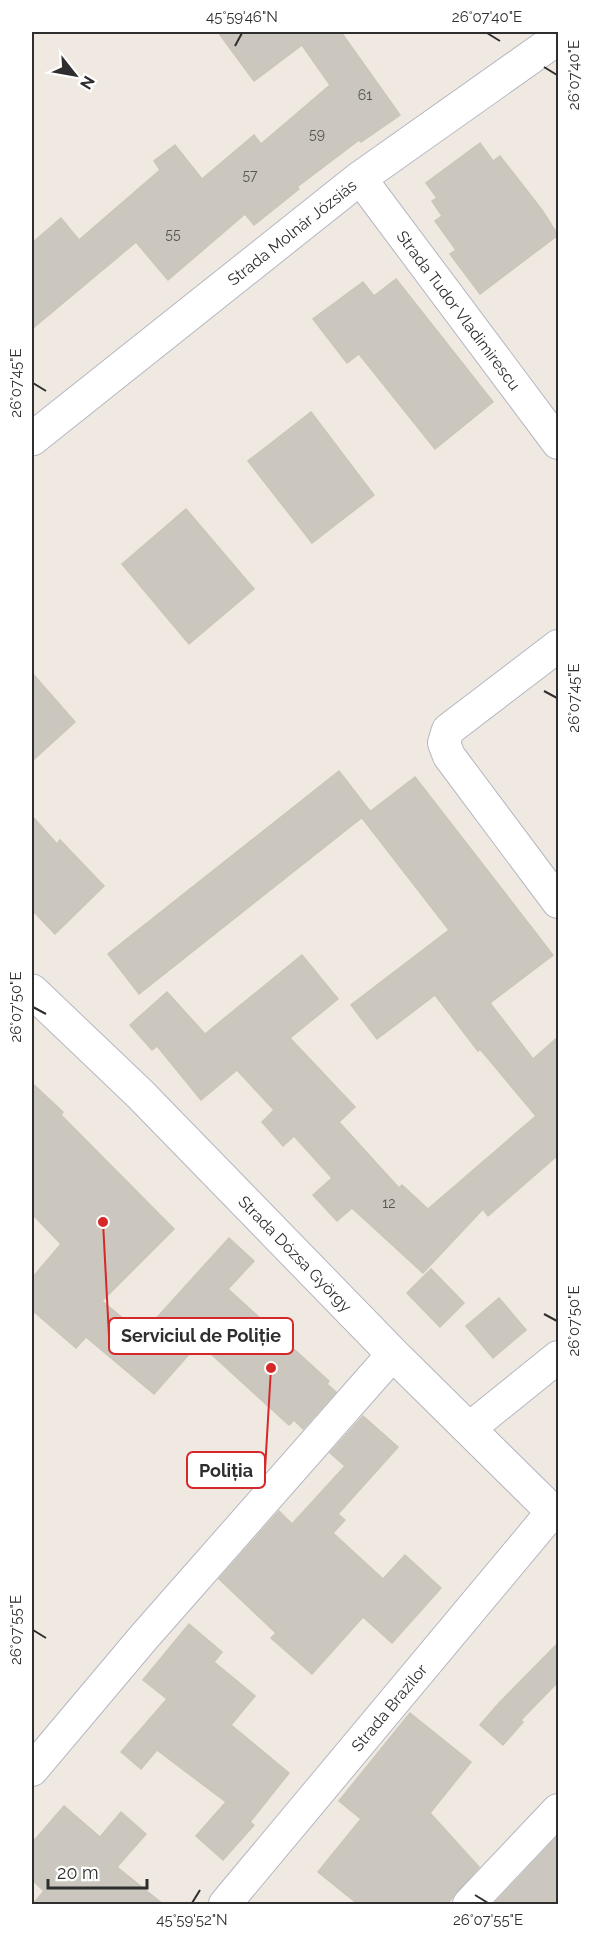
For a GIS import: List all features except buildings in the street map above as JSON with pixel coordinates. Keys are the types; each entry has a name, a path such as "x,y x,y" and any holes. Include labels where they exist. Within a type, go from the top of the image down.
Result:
{"main road":[{"name":"Strada Molnár Józsiás","path":"32,439 360,178 558,38"},
{"name":"Strada Dózsa György","path":"32,991 140,1094 393,1354 556,1514"}],"street":[{"name":"Strada Tudor Vladimirescu","path":"360,178 558,443"},
{"path":"558,646 448,730 444,742 449,756 558,902"},
{"path":"32,1770 144,1637 393,1354"},
{"path":"470,1428 558,1357"},
{"name":"Strada Brazilor","path":"225,1905 556,1514"},
{"path":"469,1905 558,1810"}],"place":[{"name":"Serviciul de Poliție","path":"103,1222"},
{"name":"Poliția","path":"271,1368"}]}
